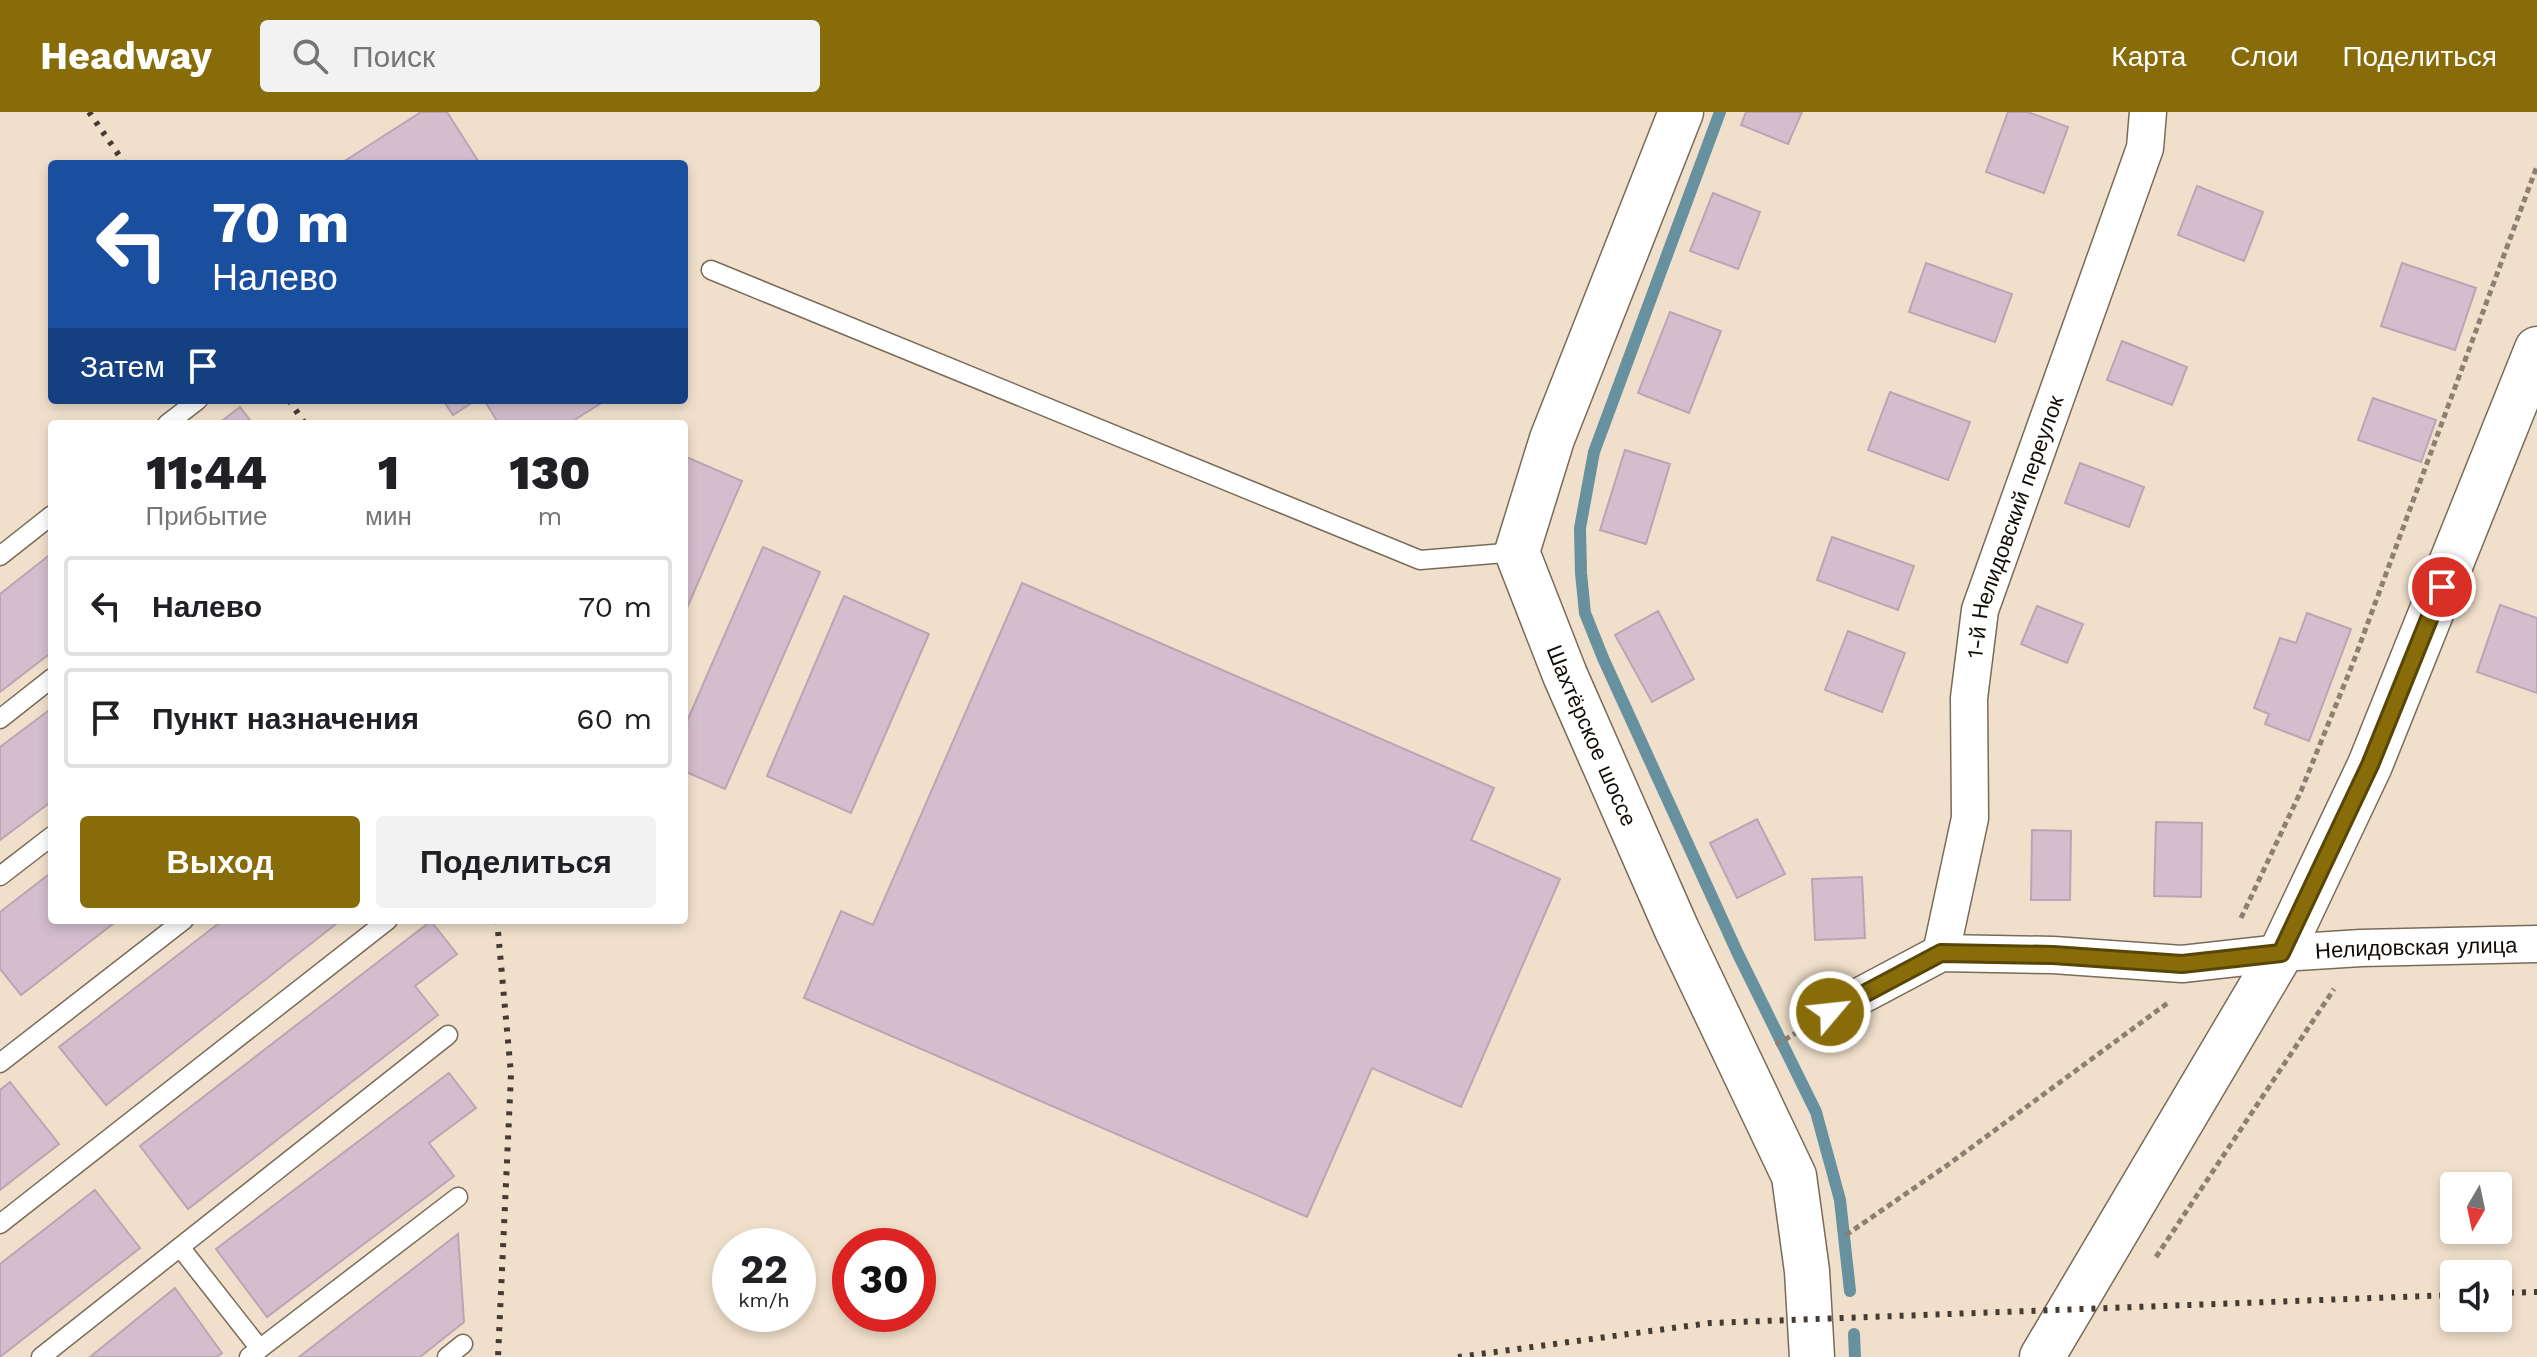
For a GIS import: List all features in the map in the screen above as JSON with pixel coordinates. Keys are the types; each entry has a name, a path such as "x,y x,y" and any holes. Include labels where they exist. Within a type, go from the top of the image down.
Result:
{"street":[{"path":"1517,552 1552,439 1681,112"},
{"name":"1-й Нелидовский переулок","path":"1941,953 1970,818 1969,698 1980,610 2145,148 2148,112"},
{"path":"2042,1357 2281,953 2370,765 2537,349"},
{"name":"Шахтёрское шоссе","path":"1517,552 1565,675 1671,915 1794,1176 1807,1271 1812,1357"},
{"name":"Нелидовская улица","path":"1830,1012 1941,953 2053,955 2182,964 2361,948 2537,944"}],"lane":[{"path":"711,270 1420,560 1517,552"},
{"path":"172,420 193,404"},
{"path":"0,556 48,518"},
{"path":"0,719 48,681"},
{"path":"0,876 48,839"},
{"path":"0,1063 179,924"},
{"path":"0,1224 383,924"},
{"path":"41,1357 448,1035"},
{"path":"180,1247 255,1353 458,1197"},
{"path":"447,1357 463,1344"}],"path":[{"path":"1861,1226 2166,1004 2221,959 2301,791 2353,663 2537,166"},
{"path":"2147,1269 2361,948"},
{"path":"1774,1046 1793,1035"}],"building":[{"path":"421,112 447,112 477,160 346,160"},
{"path":"1746,112 1802,112 1788,144 1741,125"},
{"path":"2008,112 2028,112 2068,127 2044,193 1986,172"},
{"path":"2197,186 2263,212 2244,261 2178,235"},
{"path":"1713,193 1760,212 1738,269 1690,251"},
{"path":"1926,263 2012,294 1995,342 1909,312"},
{"path":"2402,263 2476,288 2455,350 2381,326"},
{"path":"1670,312 1721,331 1689,413 1638,393"},
{"path":"2122,341 2187,367 2172,405 2107,380"},
{"path":"1890,392 1970,422 1948,480 1868,450"},
{"path":"2373,398 2436,420 2421,462 2358,440"},
{"path":"446,404 470,404 453,415"},
{"path":"486,404 600,404 574,420 496,420"},
{"path":"240,407 250,420 223,420"},
{"path":"1625,450 1670,464 1646,544 1600,530"},
{"path":"688,458 742,481 688,606"},
{"path":"2080,463 2144,487 2129,527 2065,503"},
{"path":"1832,537 1914,566 1898,610 1817,580"},
{"path":"763,547 820,572 725,789 688,773 688,719"},
{"path":"48,556 48,655 0,692 0,594"},
{"path":"1022,583 1494,788 1471,840 1560,879 1461,1107 1372,1068 1307,1217 804,998 841,911 873,925"},
{"path":"844,596 929,634 851,813 767,776"},
{"path":"2500,605 2537,618 2537,693 2477,672"},
{"path":"2037,606 2083,624 2067,663 2021,644"},
{"path":"1658,611 1694,679 1652,702 1615,635"},
{"path":"2307,613 2351,629 2309,741 2265,724 2269,714 2254,708 2280,638 2296,643"},
{"path":"1848,631 1905,653 1882,712 1825,690"},
{"path":"48,711 48,804 0,840 0,747"},
{"path":"1757,819 1785,874 1737,898 1710,843"},
{"path":"2156,822 2202,823 2201,897 2154,896"},
{"path":"2032,830 2071,831 2070,900 2031,900"},
{"path":"48,875 48,924 113,924 21,995 0,969 0,912"},
{"path":"1862,877 1865,938 1815,940 1812,879"},
{"path":"218,924 336,924 106,1105 59,1047"},
{"path":"427,924 433,924 457,954 415,986 438,1015 188,1209 140,1146"},
{"path":"449,1073 476,1108 429,1143 454,1176 267,1317 216,1249"},
{"path":"10,1082 59,1144 0,1190 0,1090"},
{"path":"95,1190 140,1248 0,1357 0,1264"},
{"path":"458,1234 464,1322 420,1357 299,1357"},
{"path":"175,1288 222,1353 217,1357 90,1357"}],"waterway":[{"path":"1720,112 1594,452 1580,528 1585,613 1738,954 1816,1112 1840,1200 1850,1291"},
{"path":"1854,1334 1855,1357"}],"railway":[{"path":"89,112 122,160"},
{"path":"292,404 302,420"},
{"path":"497,924 511,1074 498,1357"},
{"path":"2512,1293 2537,1292"},
{"path":"1458,1357 1710,1323 2440,1296"}],"route":[{"path":"1830,1012 1941,953 2053,955 2182,964 2281,953 2370,765 2442,587"}]}
